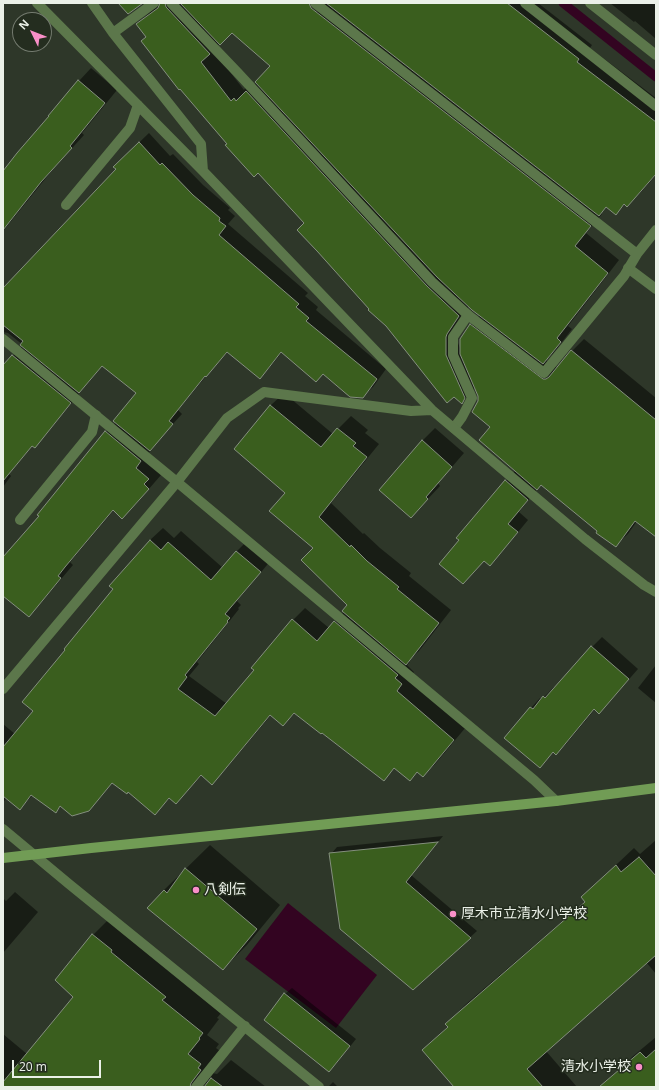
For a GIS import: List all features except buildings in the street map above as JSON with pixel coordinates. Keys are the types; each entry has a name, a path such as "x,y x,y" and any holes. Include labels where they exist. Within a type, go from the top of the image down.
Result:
{"street":[{"path":"37,3 138,105 432,410 585,539 644,585 656,592"},
{"path":"92,3 113,33 201,144 203,172"},
{"path":"113,33 154,3"},
{"path":"171,3 432,282 468,315 544,373 624,276 637,254 656,230"},
{"path":"315,3 637,254"},
{"path":"525,3 656,106"},
{"path":"590,3 656,55"},
{"path":"66,205 130,128 138,105"},
{"path":"628,268 656,289"},
{"path":"454,428 462,417 472,398 453,355 453,337 468,315"},
{"path":"3,339 534,780 556,801"},
{"path":"3,689 177,482 227,418 264,392 411,411 432,410"},
{"path":"20,520 92,432 96,415"},
{"path":"3,858 556,801 656,788"},
{"path":"3,828 319,1087"},
{"path":"196,1087 245,1026"}],"shaded area":[{"path":"288,903 377,975 336,1028 245,959"}],"waterway":[{"path":"563,3 656,77"}],"place":[{"name":"八剣伝","path":"196,890"},
{"name":"厚木市立清水小学校","path":"453,914"},
{"name":"清水小学校","path":"639,1067"}]}
